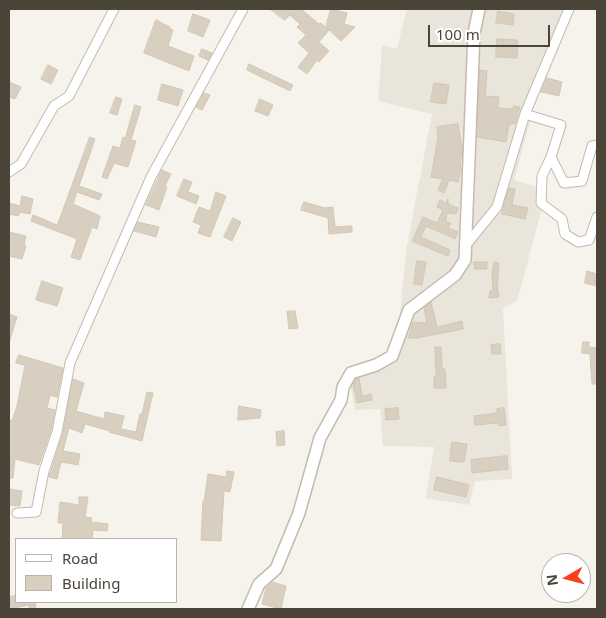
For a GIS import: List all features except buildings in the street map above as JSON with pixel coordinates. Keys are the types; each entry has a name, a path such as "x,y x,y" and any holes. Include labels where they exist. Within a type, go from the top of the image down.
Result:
{"street":[{"path":"9,172 22,164 54,106 69,96 114,9"},
{"path":"17,513 36,512 44,471 57,432 70,363 151,177 243,9"},
{"path":"248,609 259,584 276,569 298,514 320,438 340,400 343,386 351,373 376,365 392,356 409,310 455,275 465,260 474,33 479,9"},
{"path":"466,245 497,207 525,114 570,9"},
{"path":"525,114 561,126 551,157 542,176 541,203 562,219 565,234 578,242 590,240 597,217"},
{"path":"551,157 564,183 582,181 592,146 597,145"}],"shaded area":[{"path":"407,9 566,9 542,78 514,180 547,190 517,301 503,308 512,479 475,481 469,505 426,498 434,447 383,446 380,409 355,410 349,378 396,359 406,251 432,114 378,101 382,45 397,49"}]}
